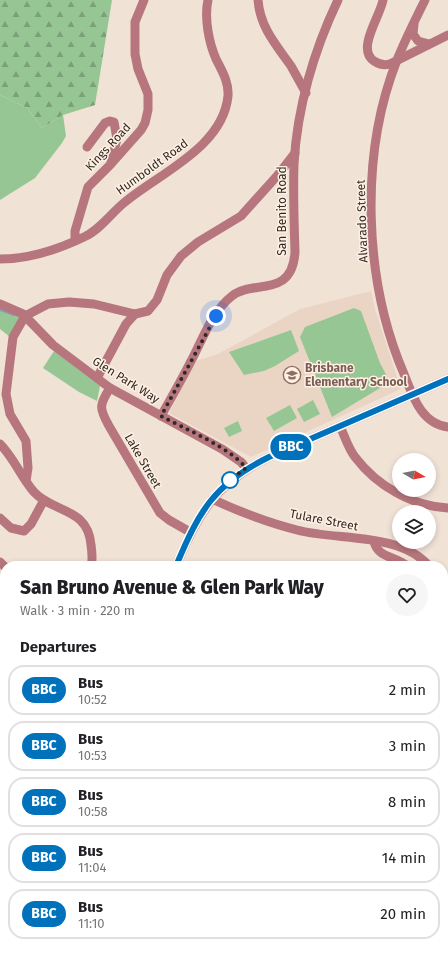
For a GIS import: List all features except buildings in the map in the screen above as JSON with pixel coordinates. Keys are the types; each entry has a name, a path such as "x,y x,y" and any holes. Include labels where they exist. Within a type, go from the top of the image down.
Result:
{"street":[{"name":"Kings Road","path":"75,240 75,231 88,187 141,130 145,122 148,110 148,94 134,54 135,22 144,0"},
{"name":"Humboldt Road","path":"0,259 34,256 91,233 143,187 193,153 206,140 218,122 226,103 228,90 224,75 211,44 207,12 208,0"},
{"path":"258,0 267,31 292,68 306,93"},
{"name":"San Benito Road","path":"161,416 216,316 228,299 240,292 268,286 278,282 290,272 293,266 295,252 295,153 306,93 318,48 338,0"},
{"path":"383,0 378,17 367,42 367,53 373,60 384,65 396,61 448,35"},
{"name":"Alvarado Street","path":"425,0 396,61 386,94 376,143 371,200 372,232 376,273 384,312 402,369 413,395 428,418 438,425 448,427"},
{"path":"414,23 413,31 415,38 420,43 429,44"},
{"path":"87,147 105,123 110,120 114,122 117,139 110,165"},
{"path":"26,481 28,468 26,441 10,414 6,394 13,338 25,316 48,304 69,302 94,304 136,314 148,311 155,303 166,275 181,256 204,238 241,216 277,176 295,153"},
{"name":"Glen Park Way","path":"0,304 25,316 53,345 110,388 230,453 242,462 246,468"},
{"path":"97,378 126,324 136,314"},
{"path":"178,561 190,532 212,499 230,480 246,468 448,379"},
{"name":"Lake Street","path":"110,388 101,406 101,411 109,426 160,513 190,532"},
{"path":"340,426 355,457 383,485 393,492 412,500 448,508"},
{"path":"0,444 34,492 44,500 69,511 80,518 88,532 91,542 91,561"},
{"name":"Tulare Street","path":"212,499 244,513 297,530 374,541 404,547 424,561"},
{"path":"0,518 11,528 24,531 31,524 44,500"},
{"path":"374,541 375,548 380,553 402,561"}],"shaded area":[{"name":"Brisbane Elementary School","path":"371,291 375,309 401,389 251,457 169,413 196,361 218,354 300,309"}],"green space":[{"path":"0,0 112,0 95,105 63,115 42,128 27,108 0,95"},
{"path":"0,95 27,108 42,128 63,115 66,136 35,178 0,200"},
{"path":"0,307 22,317 10,337 0,329"},
{"path":"354,308 361,311 380,363 390,382 332,417 300,337 305,327"},
{"path":"291,330 299,351 264,371 244,375 229,352"},
{"path":"54,351 100,386 97,401 79,392 43,368"},
{"path":"313,400 320,414 304,422 297,409"},
{"path":"290,405 297,418 274,431 266,418"},
{"path":"238,421 242,431 229,437 224,428"}],"waterway":[{"path":"0,310 14,315"}],"bus line":[{"name":"BBC","path":"178,561 194,526 204,509 220,489 246,468 448,379"}],"place":[{"name":"Brisbane Elementary School","path":"292,375"}],"route":[{"path":"216,316 161,416 230,453 242,462 246,468 230,480"}]}
